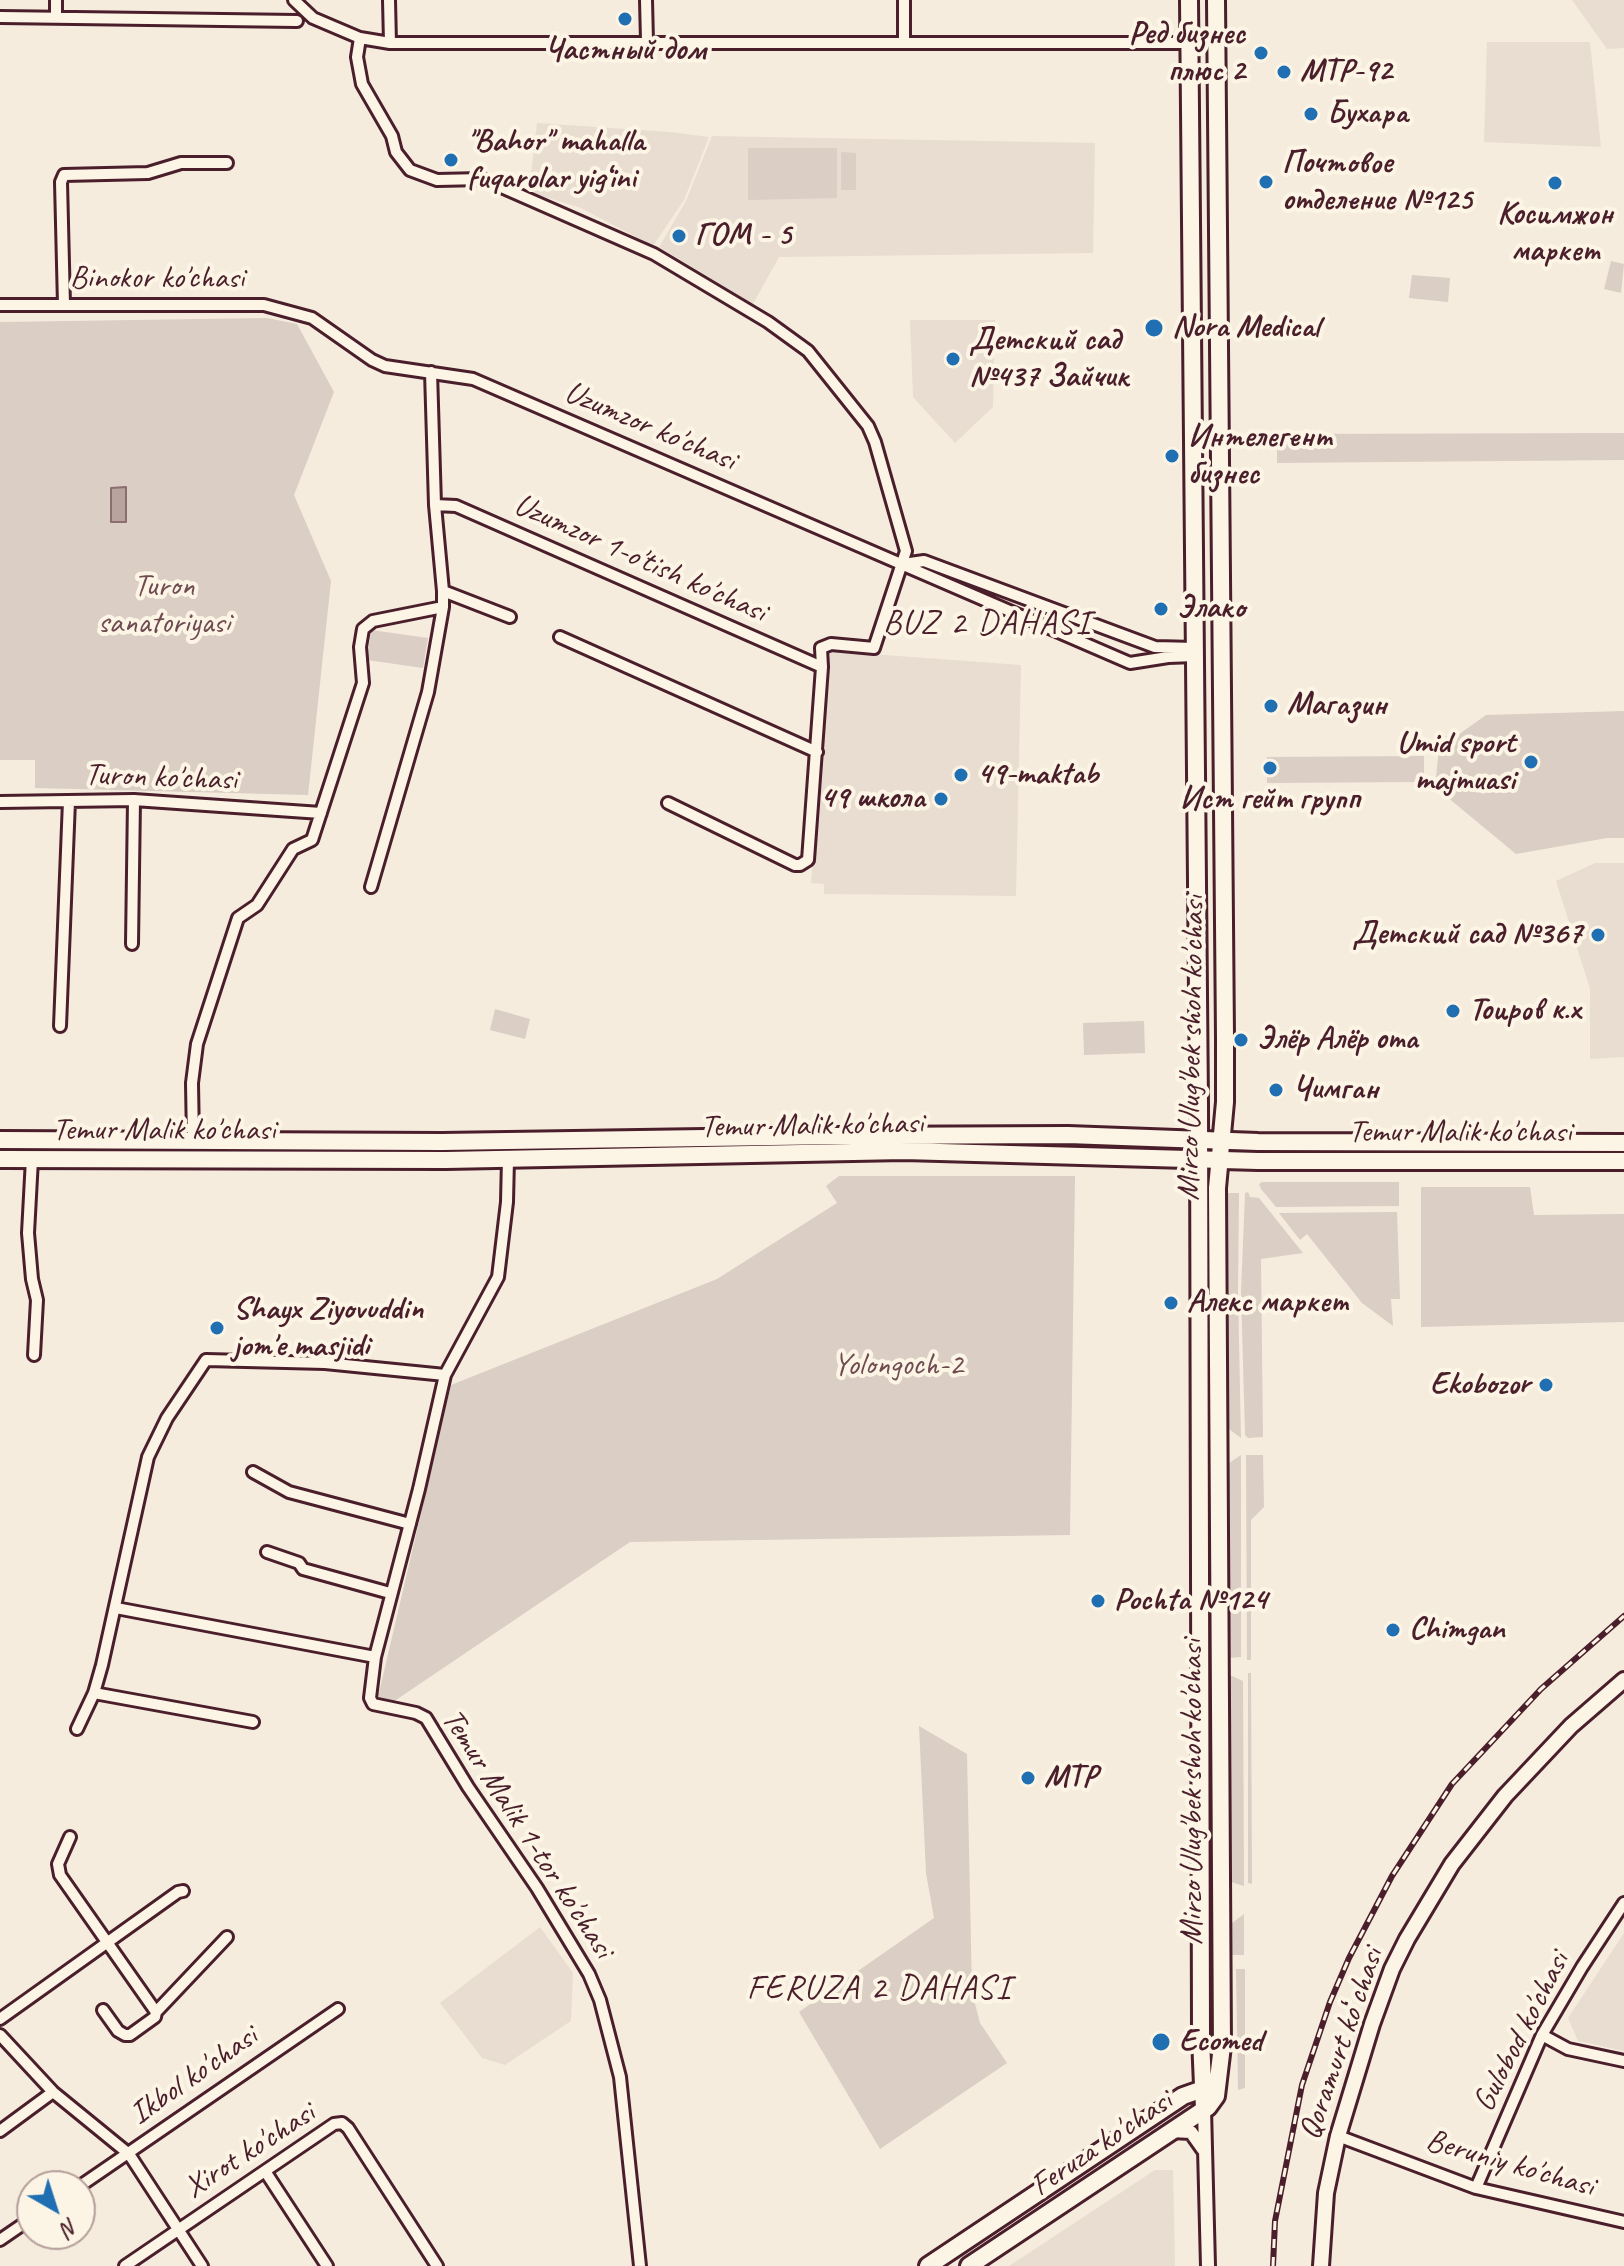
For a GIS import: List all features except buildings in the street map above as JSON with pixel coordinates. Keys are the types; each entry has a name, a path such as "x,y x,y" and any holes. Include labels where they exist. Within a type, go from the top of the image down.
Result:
{"main road":[{"name":"Mirzo Ulug'bek shoh ko'chasi","path":"1189,0 1199,1140 1201,2048 1206,2084"},
{"name":"Mirzo Ulug'bek shoh ko'chasi","path":"1206,2084 1222,2021 1217,1188 1225,1102 1216,0"},
{"path":"1194,520 1220,519"},
{"path":"1196,780 1222,780"},
{"path":"1197,884 1222,883"},
{"name":"Temur Malik ko'chasi","path":"0,1140 442,1142 1068,1135 1221,1141 1624,1143"},
{"name":"Temur Malik ko'chasi","path":"0,1159 508,1159 904,1151 1219,1160 1624,1161"},
{"path":"1198,1346 1218,1346"},
{"name":"Qoramurt koʻchasi","path":"1324,2266 1325,2201 1363,2051 1392,1969 1421,1912 1452,1864 1528,1770 1582,1716 1624,1683"},
{"name":"Feruza ko'chasi","path":"928,2266 1166,2106 1206,2084 1204,2109 972,2264"},
{"path":"963,2242 975,2248 972,2264"}],"street":[{"path":"56,0 56,17"},
{"path":"294,0 313,18 360,38 390,43 1190,43"},
{"path":"389,0 390,43"},
{"path":"646,0 647,41"},
{"path":"904,0 904,41"},
{"path":"0,17 297,21"},
{"path":"360,38 357,57 362,84 392,136 396,152 410,170 437,180 483,179 654,254 768,322 808,351 868,426 875,442 906,551 874,648 826,644 821,648 809,855 803,864 795,865 668,803"},
{"path":"64,305 61,182 64,175 148,173 181,163 227,163"},
{"name":"Binokor ko'chasi","path":"0,305 264,305 312,318"},
{"name":"Uzumzor ko'chasi","path":"312,318 372,360 399,369 473,379 1130,663 1195,652"},
{"path":"371,887 428,692 443,607 435,505 431,372"},
{"name":"Uzumzor 1-o'tish ko'chasi","path":"435,505 456,506 822,667"},
{"name":"Uzumzor ko'chasi","path":"903,564 924,561 1155,647 1195,652"},
{"path":"443,591 510,617"},
{"path":"193,1140 192,1083 197,1044 238,918 257,905 293,849 312,840 363,683 360,647 363,629 373,621 443,607"},
{"path":"560,637 817,752"},
{"path":"132,944 134,800"},
{"name":"Turon ko'chasi","path":"0,802 134,800 321,813"},
{"path":"60,1026 69,801"},
{"path":"32,1159 28,1233 37,1300 34,1355"},
{"name":"Temur Malik 1-tor ko'chasi","path":"508,1159 507,1202 498,1277 445,1375 375,1657 370,1682 371,1702 426,1718 468,1787 537,1888 595,1986 620,2077 640,2266"},
{"path":"77,1729 94,1693 116,1608 148,1457 167,1418 206,1360 325,1363 445,1375"},
{"path":"253,1472 289,1492 410,1524"},
{"path":"267,1552 299,1563 303,1569 390,1593"},
{"path":"116,1608 375,1657"},
{"path":"94,1693 253,1722"},
{"path":"70,1837 58,1864 60,1875 156,2012"},
{"path":"0,2019 183,1891"},
{"name":"Gulobod ko'chasi","path":"1476,2188 1542,2035 1624,1903"},
{"path":"103,2010 118,2031 130,2035 155,2017 156,2012 227,1937"},
{"name":"Ikbol ko'chasi","path":"96,2176 338,2009"},
{"path":"0,2035 53,2092 129,2154 202,2266"},
{"path":"1542,2035 1568,2049 1624,2061"},
{"path":"1206,2084 1208,2266"},
{"path":"0,2131 53,2092"},
{"path":"1204,2109 1207,2164"},
{"name":"Xirot ko'chasi","path":"125,2266 334,2124 342,2123 437,2266"},
{"path":"1171,2131 1186,2130 1196,2136 1207,2164"},
{"name":"Beruniy ko'chasi","path":"1340,2136 1476,2188 1624,2222"},
{"path":"265,2171 327,2266"}],"shaded area":[{"path":"1572,0 1624,0 1624,48 1607,49"},
{"path":"1487,42 1590,42 1601,147 1484,142"},
{"path":"537,123 709,137 684,200 653,246 581,208 529,192"},
{"path":"712,136 1095,143 1093,253 779,257 753,304 659,247 686,201"},
{"name":"Детский сад №437 Зайчик","path":"910,320 995,320 993,407 955,443 913,397"},
{"path":"126,487 126,522 111,522 111,488"},
{"name":"49-maktab","path":"830,651 1021,665 1016,896 824,894 824,884 811,883"},
{"name":"Детский сад №367","path":"1595,863 1624,863 1624,1057 1590,1059 1590,989 1556,881"},
{"path":"540,1927 573,1973 571,2021 505,2065 482,2058 440,2003"},
{"path":"1624,1933 1624,2051 1578,2041 1568,2018"},
{"path":"1155,2170 1173,2170 1175,2266 1009,2266"}],"green space":[{"path":"748,148 837,148 837,198 748,200"},
{"path":"841,152 856,153 856,190 841,190"},
{"path":"1611,261 1624,264 1621,293 1604,289"},
{"path":"1412,275 1450,278 1448,302 1409,298"},
{"name":"Turon sanatoriyasi","path":"267,318 297,324 334,392 294,495 331,581 308,795 35,788 35,760 0,760 0,322"},
{"path":"1624,433 1624,460 1277,463 1277,434"},
{"path":"371,630 428,638 423,668 367,660"},
{"name":"Umid sport majmuasi","path":"1624,711 1624,838 1607,838 1516,854 1435,787 1440,737 1458,735 1486,715"},
{"path":"1424,756 1424,782 1267,783 1267,757"},
{"path":"495,1009 530,1019 525,1039 490,1030"},
{"path":"1144,1021 1145,1053 1084,1055 1083,1023"},
{"name":"Yolongoch-2","path":"839,1176 1075,1176 1070,1535 630,1542 390,1704 378,1697 451,1385 717,1279 837,1203 826,1186"},
{"path":"1399,1182 1399,1206 1276,1207 1261,1189 1259,1184"},
{"path":"1421,1187 1530,1187 1534,1215 1624,1214 1624,1322 1421,1327"},
{"path":"1248,1192 1250,1197 1259,1198 1303,1253 1261,1259 1263,1437 1248,1438 1245,1435 1241,1291 1245,1193"},
{"path":"1228,1193 1239,1193 1241,1438 1229,1429"},
{"path":"1397,1212 1400,1299 1391,1299 1393,1326 1362,1303 1307,1234 1300,1240 1279,1213"},
{"path":"1241,1455 1241,1657 1229,1658 1229,1463"},
{"path":"1246,1455 1263,1455 1264,1507 1251,1520 1251,1660 1247,1660"},
{"path":"1248,1673 1251,1673 1252,1884 1248,1883"},
{"path":"1230,1675 1243,1681 1244,1886 1231,1882"},
{"path":"919,1726 967,1754 972,1992 980,2023 1007,2063 880,2149 799,2012 934,1918 926,1873"},
{"path":"1244,1914 1244,1955 1232,1955 1232,1923"},
{"path":"1236,1969 1245,1969 1245,2088 1238,2090"}],"railway":[{"path":"1273,2266 1275,2221 1302,2085 1330,2002 1392,1876 1452,1784 1541,1689 1624,1616"}],"place":[{"name":"Частный дом","path":"625,19"},
{"name":"Ред бизнес плюс 2","path":"1261,53"},
{"name":"MTP-92","path":"1284,72"},
{"name":"Бухара","path":"1311,114"},
{"name":"\"Bahor\" mahalla fuqarolar yig‘ini","path":"451,160"},
{"name":"Почтовое отделение №125","path":"1266,182"},
{"name":"Косимжон маркет","path":"1555,183"},
{"name":"ГОМ - 5","path":"679,236"},
{"name":"Nora Medical","path":"1154,328"},
{"name":"Детский сад №437 Зайчик","path":"953,359"},
{"name":"Интелегент бизнес","path":"1172,456"},
{"name":"Элако","path":"1161,609"},
{"name":"Магазин","path":"1271,706"},
{"name":"Umid sport majmuasi","path":"1531,762"},
{"name":"Ист гейт групп","path":"1270,768"},
{"name":"49-maktab","path":"961,775"},
{"name":"49 школа","path":"941,799"},
{"name":"Детский сад №367","path":"1598,935"},
{"name":"Тоиров к.х","path":"1453,1011"},
{"name":"Элёр Алёр ота","path":"1241,1040"},
{"name":"Чимган","path":"1276,1090"},
{"name":"Алекс маркет","path":"1171,1303"},
{"name":"Shayx Ziyovuddin jom'e masjidi","path":"217,1328"},
{"name":"Ekobozor","path":"1546,1385"},
{"name":"Pochta №124","path":"1098,1601"},
{"name":"Chimgan","path":"1393,1630"},
{"name":"MTP","path":"1028,1778"},
{"name":"Ecomed","path":"1161,2042"}],"district":[{"name":"BUZ 2 DAHASI","path":"987,624"},
{"name":"FERUZA 2 DAHASI","path":"879,1989"}]}
